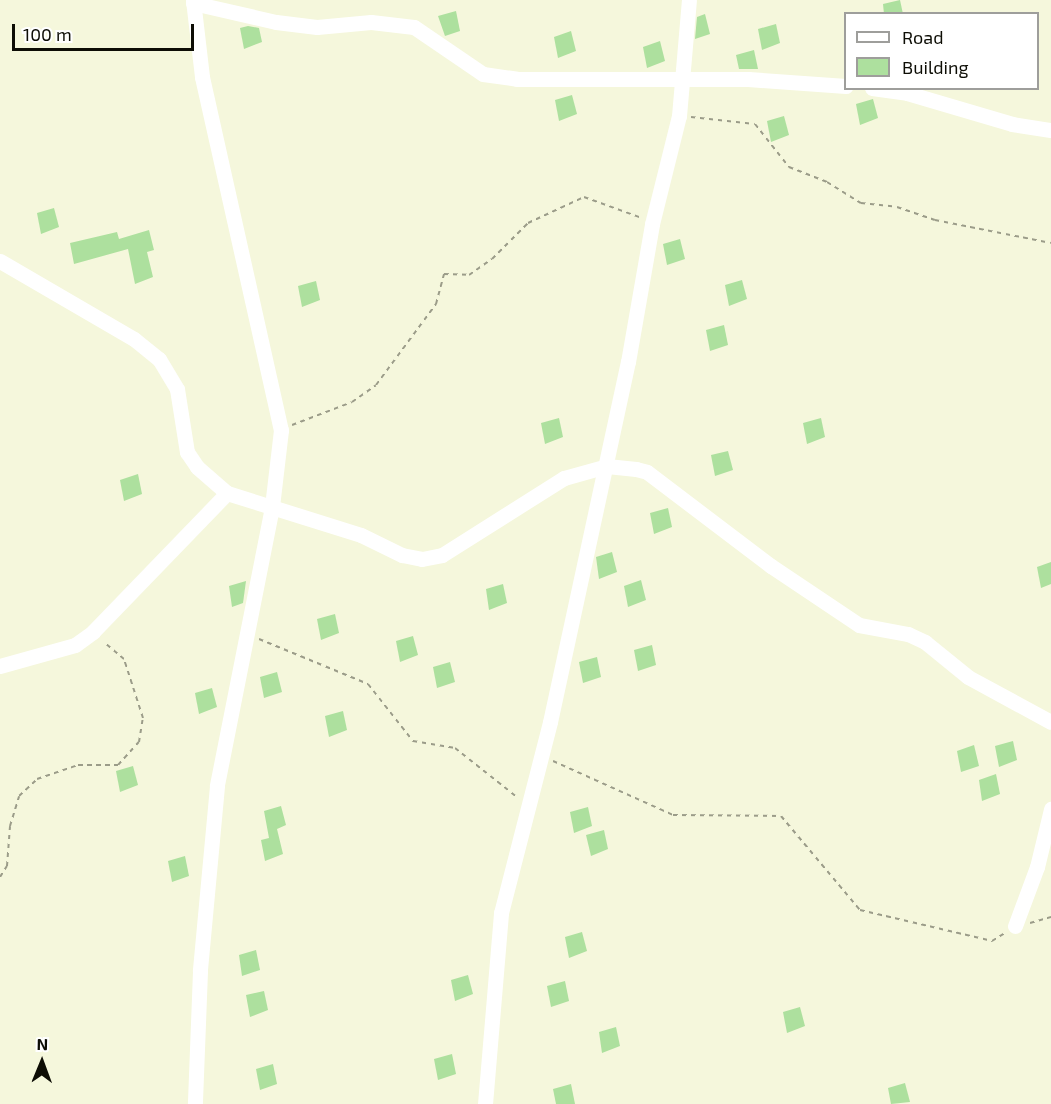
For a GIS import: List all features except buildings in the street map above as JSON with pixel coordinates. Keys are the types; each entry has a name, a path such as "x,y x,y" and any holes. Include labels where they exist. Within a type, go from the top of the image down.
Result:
{"street":[{"path":"485,1104 501,913 607,466 652,225 680,116 680,80 689,0"},
{"path":"195,1104 200,971 217,786 272,507 281,430 202,77 193,1 265,20 317,27 371,22 414,27 483,74 516,80 748,79 844,86"},
{"path":"886,90 907,93 1012,124 1051,130"},
{"path":"0,261 134,339 159,359 177,389 187,452 197,467 227,493 362,535 402,555 422,559 442,555 547,486 607,466 647,472 771,566 859,625 908,634 925,642 968,677 1051,722"},
{"path":"0,666 75,645 93,633 227,493"},
{"path":"1015,927 1037,867 1051,809"}],"path":[{"path":"680,116 755,123 789,167 827,182 861,203 897,207 935,220 1051,243"},
{"path":"281,430 352,402 376,385 436,304 444,274 469,275 492,259 528,223 584,197 624,210 652,225"},
{"path":"0,877 7,866 10,826 19,796 37,779 78,765 118,765 139,742 143,718 124,659 93,633"},
{"path":"247,634 368,684 413,741 455,748 528,805"},
{"path":"540,755 673,814 781,816 860,910 992,941 1015,927 1051,917"}]}
